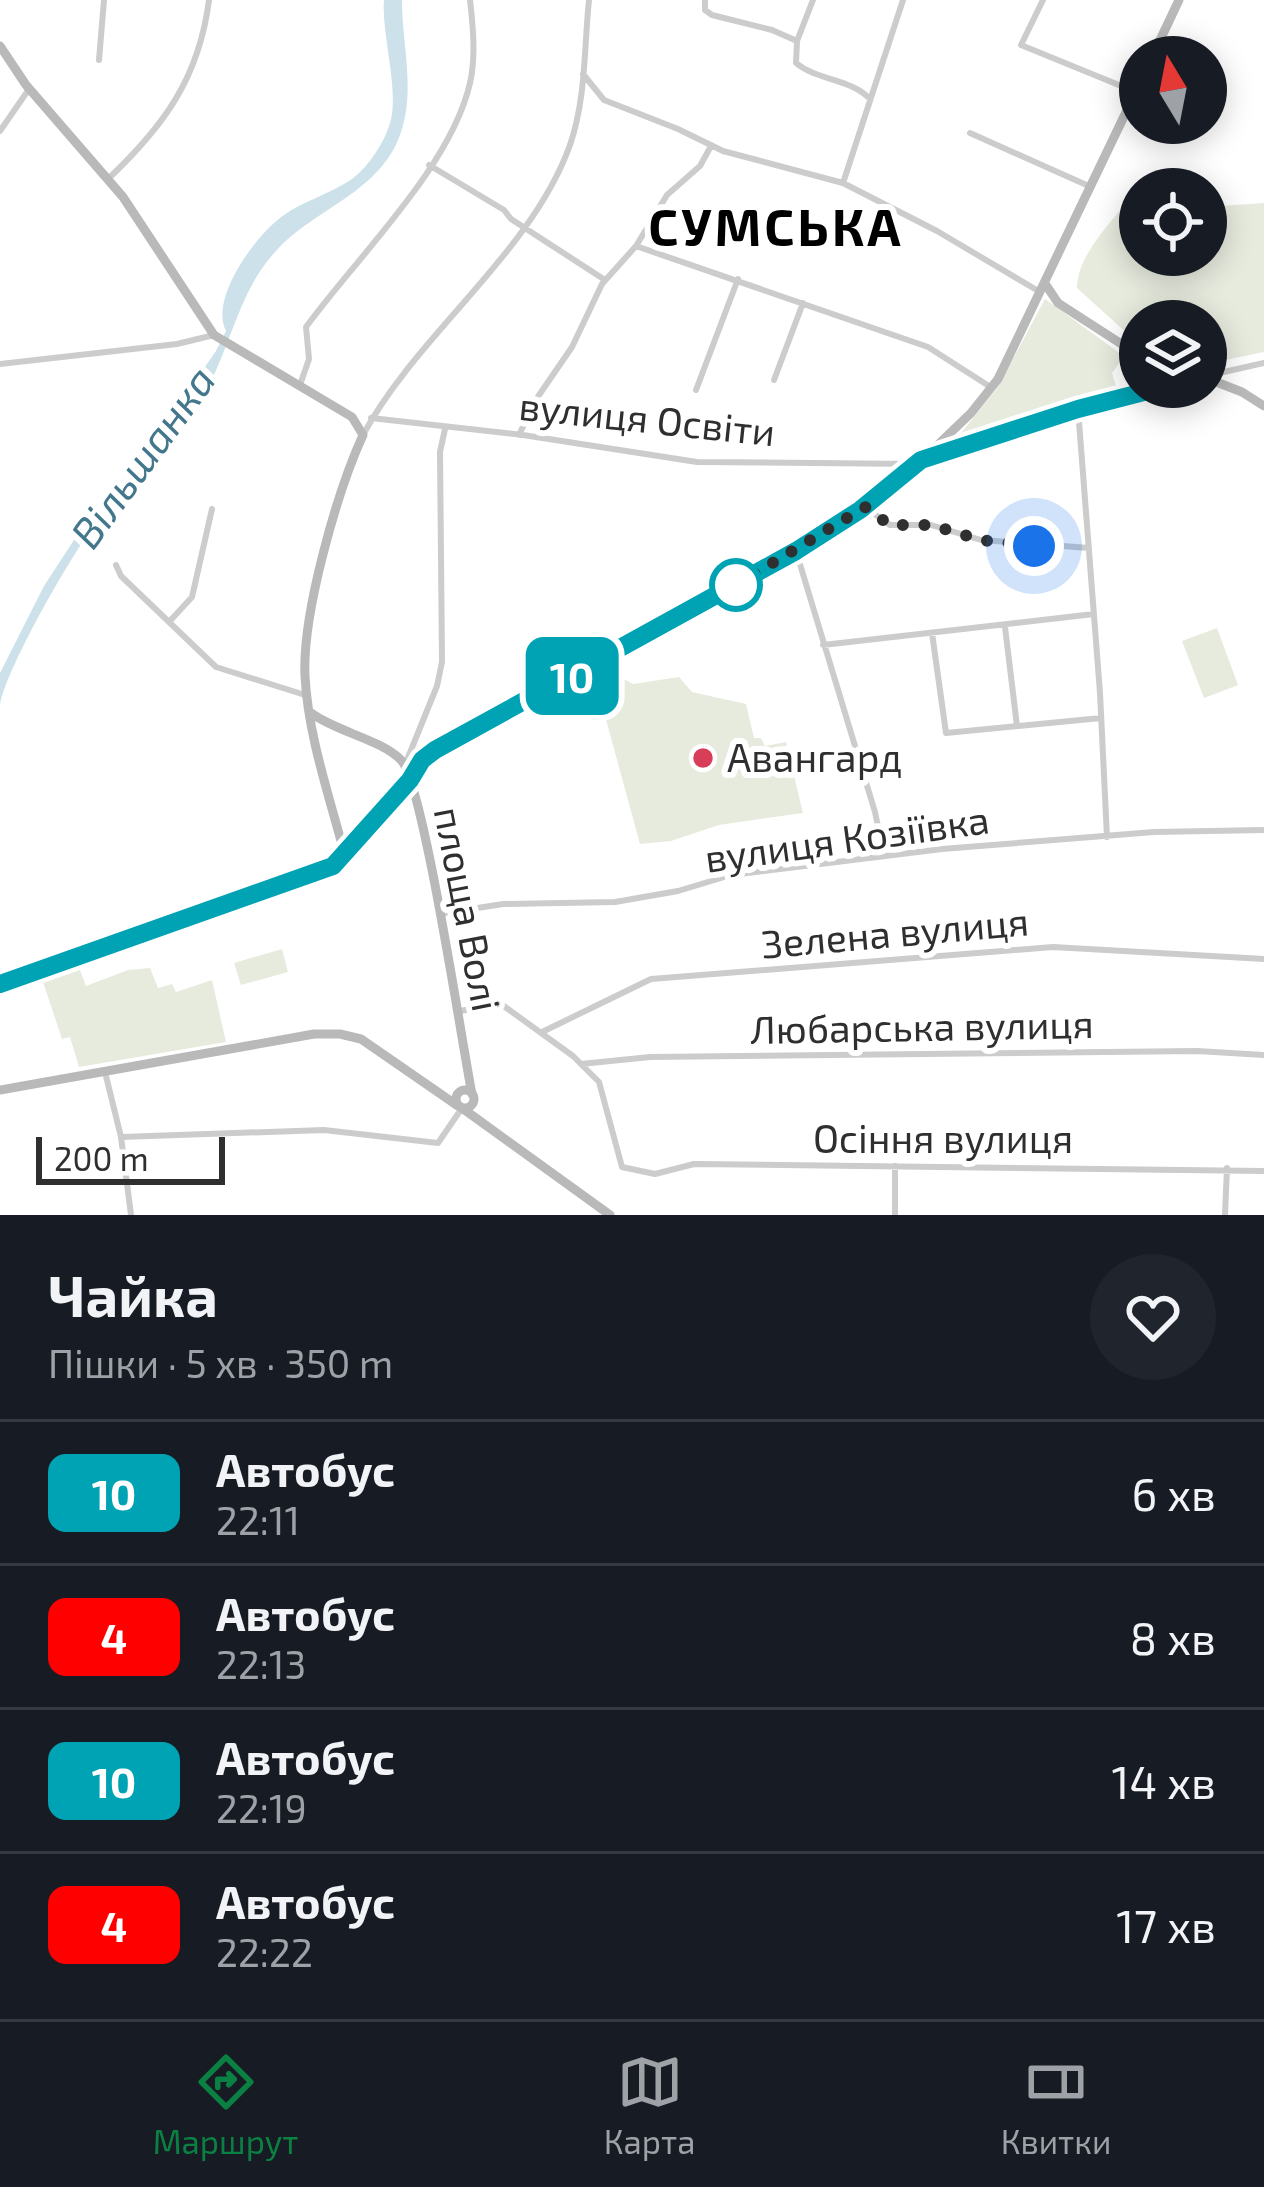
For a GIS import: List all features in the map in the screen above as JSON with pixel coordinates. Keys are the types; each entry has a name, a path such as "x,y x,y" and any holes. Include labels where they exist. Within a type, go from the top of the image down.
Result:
{"main road":[{"path":"1162,36 1179,0"},
{"path":"0,46 5,60 108,179 215,336 352,417 363,435 319,584 306,650 311,713 345,856 333,866 203,915 0,984"},
{"path":"410,780 435,750 796,551 865,507 919,462 992,388 1119,128"},
{"path":"1044,289 1119,342"},
{"path":"1227,386 1264,406"},
{"path":"311,713 394,755 406,765 410,780"},
{"name":"площа Волі","path":"345,856 410,780"},
{"name":"площа Волі","path":"410,780 469,1078 464,1099 477,1120 610,1215"},
{"path":"0,1090 314,1034 340,1034 361,1039 443,1096 464,1099"}],"street":[{"path":"99,60 104,0"},
{"path":"108,179 136,153 180,98 197,54 209,0"},
{"path":"300,385 309,358 306,327 429,165 463,107 472,79 470,0"},
{"path":"363,435 371,418 523,226 568,151 580,104 589,0"},
{"path":"705,0 705,10 712,15 797,40"},
{"path":"812,0 797,40 796,63 808,73 860,89 869,99"},
{"path":"842,183 903,0"},
{"path":"1042,0 1021,44 1119,81"},
{"path":"584,74 602,98 711,146 842,183 1044,289"},
{"path":"0,131 4,117 30,88"},
{"path":"580,104 602,98"},
{"path":"970,133 1091,187"},
{"path":"519,435 605,280 636,246 659,205 700,166 711,146"},
{"path":"429,165 605,280"},
{"path":"636,246 928,347 992,388"},
{"path":"696,390 738,279"},
{"path":"774,380 803,303"},
{"path":"0,364 215,336"},
{"path":"1227,372 1264,363"},
{"name":"вулиця Освіти","path":"371,418 698,463 919,462 1119,398"},
{"path":"1078,409 1107,837"},
{"path":"406,765 442,662 440,452 445,429"},
{"path":"865,507 890,525 931,525 982,540 1089,548"},
{"path":"169,622 192,597 212,509"},
{"path":"796,551 884,855"},
{"path":"116,565 121,576 216,667 308,696"},
{"path":"823,645 1094,614"},
{"path":"1005,627 1017,726"},
{"path":"932,633 946,733 1101,718"},
{"name":"вулиця Козіївка","path":"439,914 503,904 616,902 678,891 731,874 884,855 1264,830"},
{"name":"Зелена вулиця","path":"542,1032 651,979 1053,947 1264,959"},
{"path":"456,1012 501,1004 581,1064"},
{"name":"Любарська вулиця","path":"581,1064 650,1057 1197,1051 1264,1055"},
{"name":"Осіння вулиця","path":"581,1064 599,1082 622,1167 655,1174 694,1164 1264,1171"},
{"path":"105,1072 121,1138 131,1215"},
{"path":"121,1138 324,1130 438,1143 464,1099"},
{"path":"895,1166 895,1215"},
{"path":"1225,1215 1227,1168"}],"shaded area":[{"path":"1264,203 1264,352 1227,360 1227,300 1119,300 1119,326 1077,288 1086,256 1119,212 1119,276 1227,276 1227,206"},
{"path":"1045,299 1119,353 1112,373 1118,392 961,444 958,437 998,387"},
{"path":"1217,628 1238,685 1204,698 1182,641"},
{"name":"Авангард","path":"615,674 633,684 679,677 692,692 746,704 754,738 761,738 765,746 786,742 803,813 719,825 671,841 640,844 596,683"},
{"path":"282,949 288,972 241,985 234,963"},
{"path":"78,965 86,986 128,970 150,968 158,988 172,984 176,992 212,980 226,1042 79,1067 70,1037 62,1039 41,976"}],"water":[{"name":"Вільшанка","path":"384,0 402,0 407,68 405,118 390,155 362,186 292,236 262,268 198,404 148,477 109,505 81,544 30,633 0,705 0,673 44,586 102,497 132,472 216,351 226,331 224,302 238,268 273,224 355,177 382,143 393,100"}],"bus line":[{"name":"10","path":"0,984 333,866 435,750 796,551 860,510 921,460 1119,398"}],"place":[{"name":"Авангард","path":"703,758"}],"district":[{"name":"СУМСЬКА","path":"776,228"}],"route":[{"path":"736,585 865,507 890,525 931,525 981,540 1034,546"}]}
